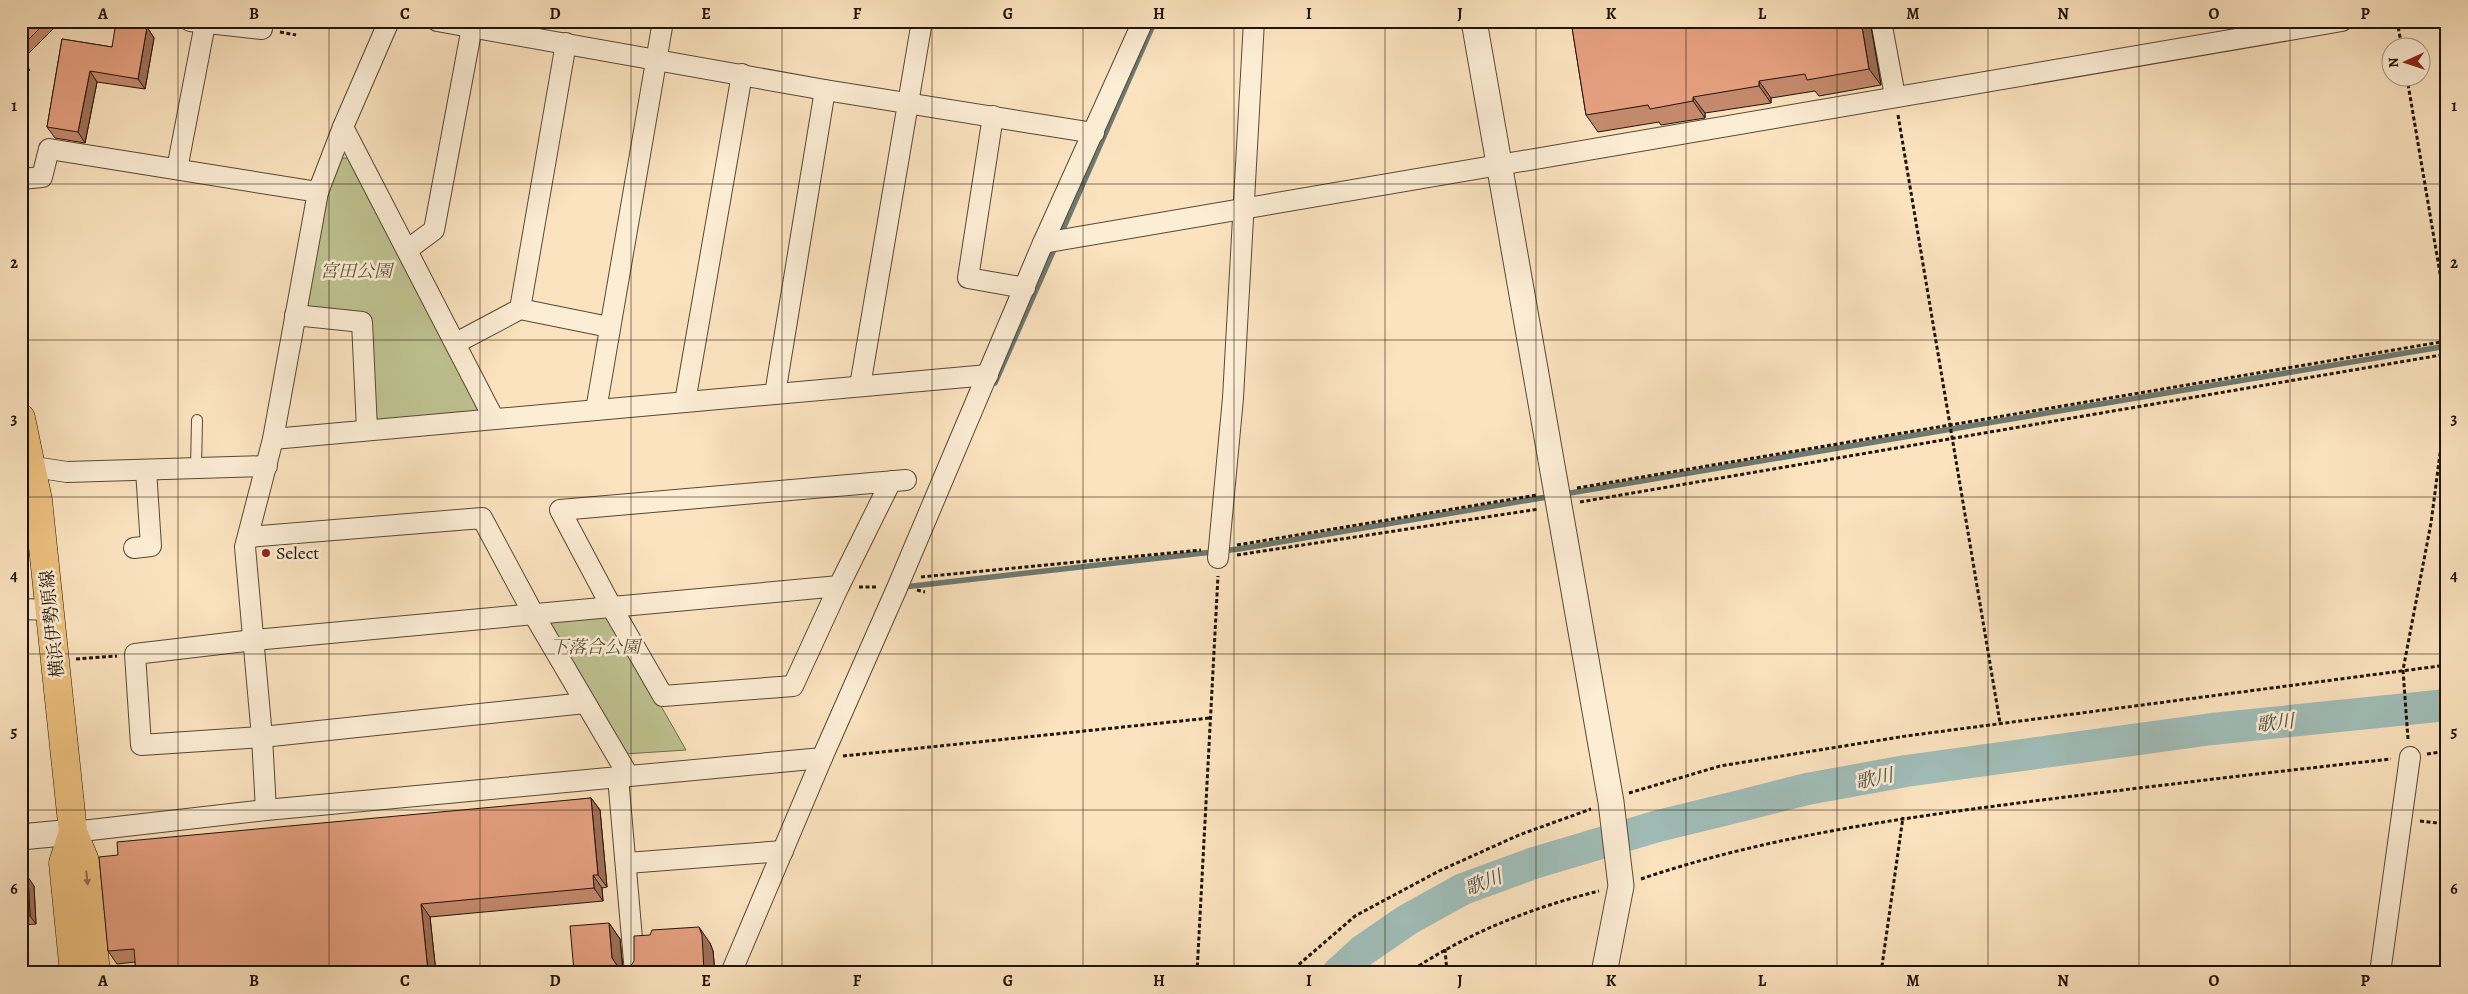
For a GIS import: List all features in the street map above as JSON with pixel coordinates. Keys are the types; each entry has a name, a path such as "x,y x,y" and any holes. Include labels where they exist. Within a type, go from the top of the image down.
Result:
{"main road":[{"name":"横浜伊勢原線","path":"21,418 27,466 38,500 73,832 85,861 96,973"},
{"name":"横浜伊勢原線","path":"73,832 63,864 74,973"}],"street":[{"path":"177,170 198,22 262,29 256,21"},
{"path":"266,810 262,736 245,548 273,439 318,192 343,127 389,21"},
{"path":"436,21 825,90 1094,133"},
{"path":"596,410 608,327 663,21"},
{"path":"860,386 922,21"},
{"path":"731,973 1043,243 1143,21"},
{"path":"1219,553 1233,398 1254,21"},
{"path":"1474,21 1611,809 1620,881 1604,973"},
{"path":"1881,21 1895,96"},
{"path":"1043,243 1498,164 1646,142 1895,96 2342,21"},
{"path":"407,250 434,230 472,27"},
{"path":"520,309 566,43"},
{"path":"685,402 742,74"},
{"path":"776,394 825,90"},
{"path":"993,116 968,278 1025,288"},
{"path":"343,127 494,419"},
{"path":"21,179 42,176 49,149 318,192"},
{"path":"456,343 520,309 608,327"},
{"path":"295,315 362,322 367,429"},
{"path":"273,439 367,429 988,375"},
{"path":"27,466 68,472 267,466"},
{"path":"146,470 151,546"},
{"path":"898,480 839,586 793,686 663,696 611,606 560,510 898,480"},
{"path":"248,537 482,518 534,615 585,702 623,776 635,973"},
{"path":"585,702 262,736 141,745 135,655 254,640 839,586"},
{"path":"21,609 50,610"},
{"path":"2380,973 2403,818 2410,756"},
{"path":"21,837 266,810 822,758"},
{"path":"627,863 783,852"}],"lane":[{"path":"196,420 196,468"}],"path":[{"path":"2397,21 2400,38"},
{"path":"2409,88 2447,315"},
{"path":"1895,96 2000,723"},
{"path":"839,586 899,583 1219,553 1557,499 1950,425 2447,341"},
{"path":"1219,553 1557,499 1955,440 2447,354"},
{"path":"2410,756 2402,679 2431,523 2447,400"},
{"path":"1197,973 1219,553"},
{"path":"56,661 135,655"},
{"path":"1289,973 1355,916 1439,871 1519,835 1611,809 1628,794 1720,766 1896,737 2447,665"},
{"path":"822,758 1210,718"},
{"path":"1408,973 1445,949 1486,927 1551,903 1620,881 1730,853 1903,818 2208,778 2447,751"},
{"path":"1881,973 1903,818"},
{"path":"2403,818 2447,824"},
{"path":"1445,949 1446,973"}],"green space":[{"name":"宮田公園","path":"337,158 348,158 482,405 476,415 375,424 366,319 302,311 323,196"},
{"name":"下落合公園","path":"608,613 686,750 625,754 546,621"}],"building":[{"path":"21,21 47,21 21,47"},
{"path":"1571,21 1861,21 1869,69 1807,80 1805,74 1759,81 1759,86 1693,97 1693,101 1650,109 1648,105 1586,115"},
{"path":"116,22 147,27 138,79 90,71 78,132 47,127 62,39 112,47"},
{"path":"591,798 598,875 593,875 594,888 421,904 428,971 414,973 136,973 134,949 108,951 99,857 118,855 117,842"},
{"path":"28,877 30,916 21,916 21,878"},
{"path":"609,923 612,958 618,967 624,968 630,967 634,961 634,936 650,935 652,930 699,927 702,935 704,971 688,973 579,973 579,971 574,971 570,926"}],"waterway":[{"path":"1060,236 1155,21"},
{"path":"995,383 1056,245"},
{"path":"1564,494 2447,346"},
{"path":"904,587 1239,549 1553,496"},
{"name":"歌川","path":"1338,973 1362,951 1407,920 1463,889 1534,863 1658,826 1807,789 1906,771 2212,729 2447,705"}],"place":[{"name":"Select","path":"266,553"}]}
